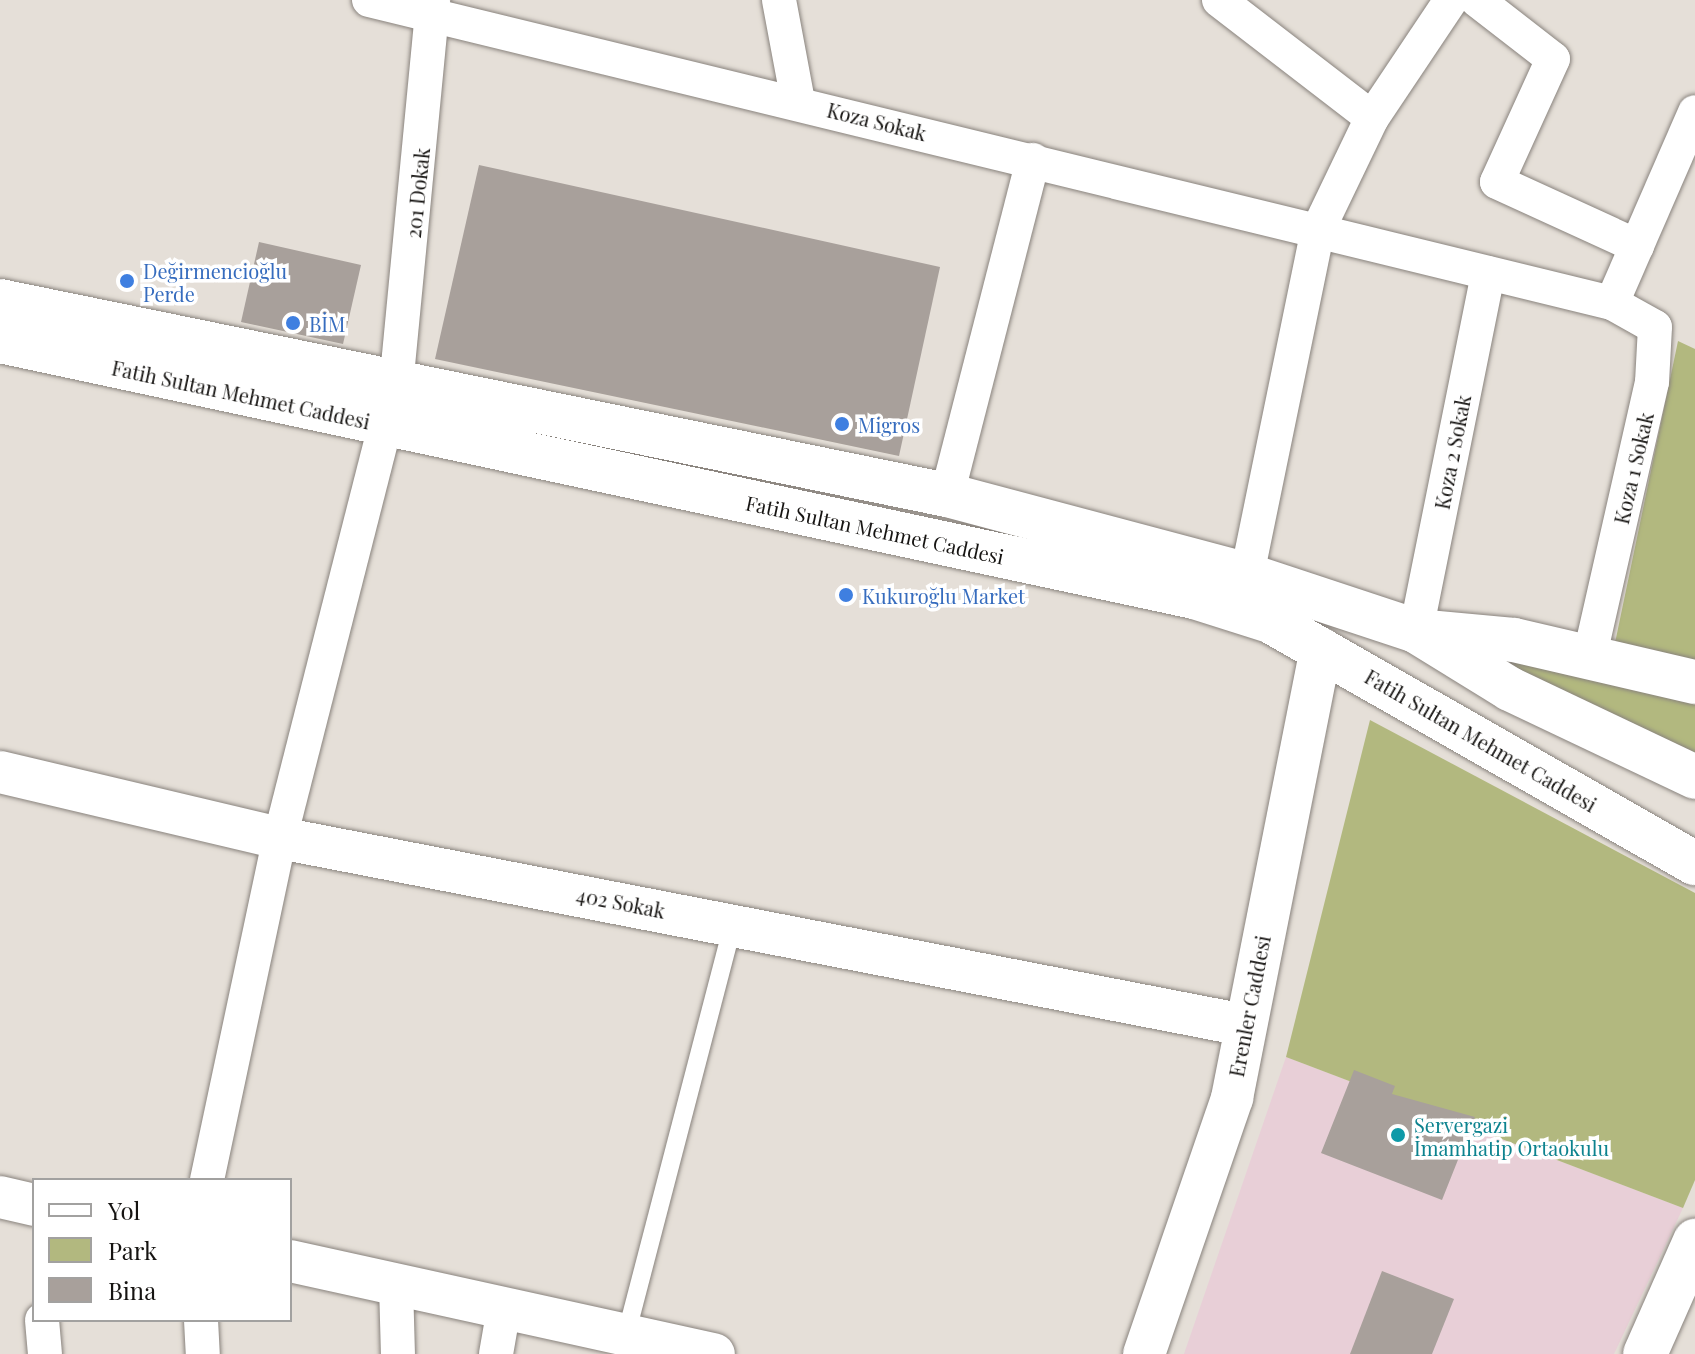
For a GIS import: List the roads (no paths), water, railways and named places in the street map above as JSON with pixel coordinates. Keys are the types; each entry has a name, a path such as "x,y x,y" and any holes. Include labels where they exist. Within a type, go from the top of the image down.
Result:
{"main road":[{"name":"Fatih Sultan Mehmet Caddesi","path":"0,301 391,406 1194,597 1270,621 1695,863"},
{"name":"Fatih Sultan Mehmet Caddesi","path":"0,341 947,495 1247,575 1416,631 1510,689 1695,777"},
{"path":"1416,631 1590,655 1695,682"},
{"path":"1645,1354 1695,1241"},
{"path":"1668,1354 1695,1293"}],"street":[{"name":"Koza Sokak","path":"369,0 434,6 798,102 1612,303"},
{"path":"779,0 798,102"},
{"path":"1219,0 1372,118"},
{"path":"1247,575 1318,230 1372,118 1451,0"},
{"path":"1477,0 1553,59 1497,182 1637,246"},
{"name":"201 Dokak","path":"207,1178 280,838 391,406 434,6"},
{"path":"1612,303 1691,130"},
{"path":"947,495 1033,160"},
{"name":"Koza 2 Sokak","path":"1416,631 1488,273"},
{"name":"Koza 1 Sokak","path":"1590,655 1652,382 1655,327 1612,303"},
{"name":"Erenler Caddesi","path":"1144,1354 1232,1098 1244,1025 1321,649"},
{"name":"402 Sokak","path":"0,772 280,838 1244,1025"},
{"path":"292,1261 714,1354"},
{"path":"396,1284 398,1354"},
{"path":"496,1354 504,1308"},
{"path":"42,1322 45,1354"},
{"path":"201,1322 203,1354"}],"lane":[{"path":"626,1335 733,924"}],"place":[{"name":"Değirmencioğlu Perde","path":"127,281"},
{"name":"BİM","path":"293,323"},
{"name":"Migros","path":"842,424"},
{"name":"Kukuroğlu Market","path":"846,595"},
{"name":"Servergazi İmamhatip Ortaokulu","path":"1398,1135"}]}
